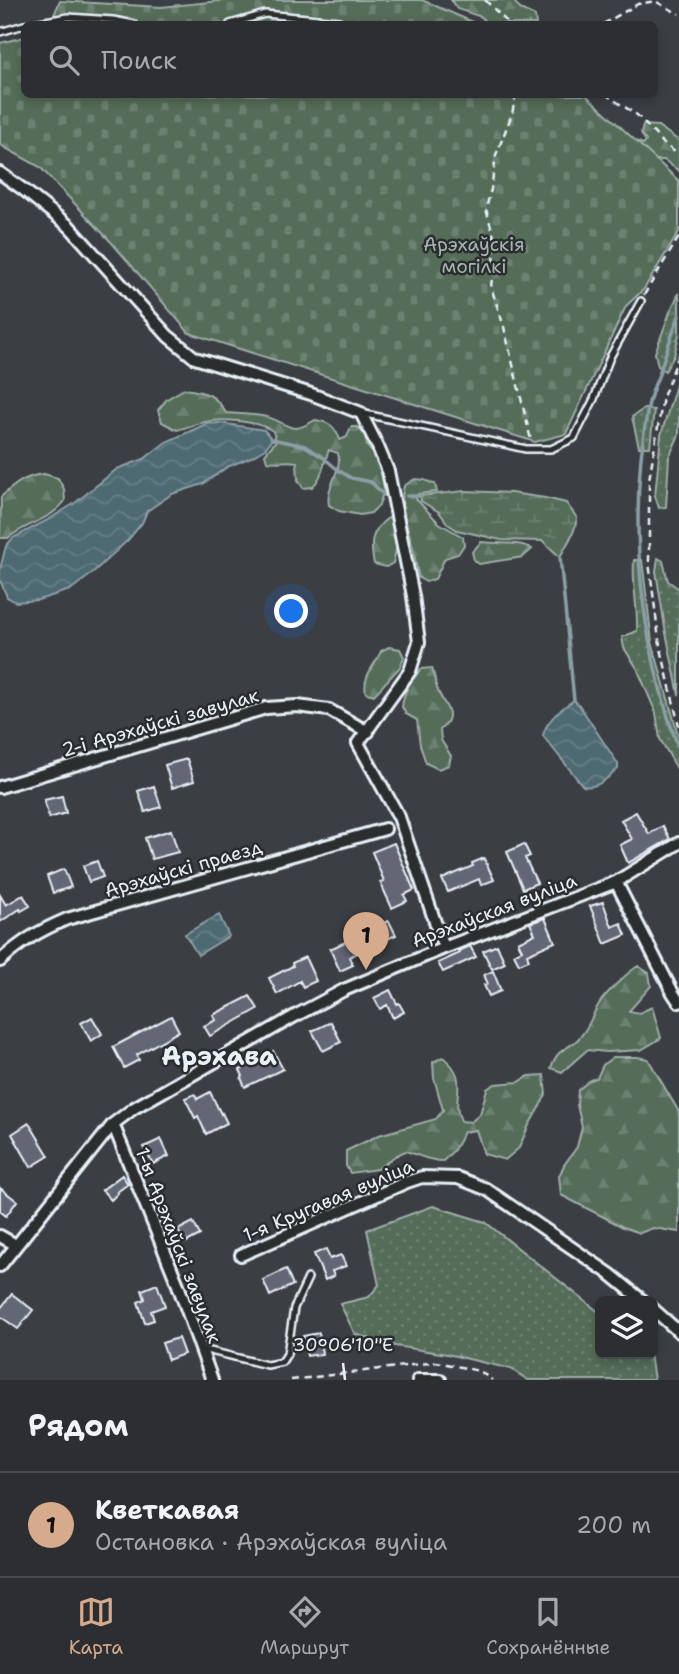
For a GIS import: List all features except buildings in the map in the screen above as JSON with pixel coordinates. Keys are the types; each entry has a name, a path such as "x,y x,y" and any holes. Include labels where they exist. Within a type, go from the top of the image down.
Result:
{"street":[{"path":"0,173 69,226 168,336 195,358 311,394 361,414 388,471 413,596 419,642 410,671 358,743 399,817 444,948"},
{"name":"2-і Арэхаўскі завулак","path":"0,787 266,708 297,706 329,710 368,732"},
{"name":"Арэхаўскі праезд","path":"0,961 16,946 67,919 385,829"},
{"name":"Арэхаўская вуліца","path":"0,1266 113,1124 134,1108 295,1016 370,978 616,881 679,843"},
{"path":"616,881 679,1002"},
{"name":"1-ы Арэхаўскі завулак","path":"113,1124 178,1285 212,1380"},
{"name":"1-я Кругавая вуліца","path":"241,1255 407,1182 422,1177 458,1178 486,1189 610,1274 637,1296"},
{"path":"0,1236 16,1245"},
{"path":"658,1313 679,1332"},
{"path":"418,1380 440,1380"}],"lane":[{"path":"240,21 265,14 339,21"},
{"path":"48,21 68,17 118,21"},
{"path":"0,32 21,27"},
{"path":"361,414 526,449 551,449 574,438 594,399 610,357 641,301"},
{"path":"202,1349 267,1365 282,1362 287,1354 294,1308 308,1278"}],"path":[{"path":"485,0 506,21"},
{"path":"608,21 638,4 655,1 679,15"},
{"path":"515,98 496,155 486,209 496,244 491,287 504,327 533,449"},
{"path":"611,98 637,115 664,144 679,155"},
{"path":"641,301 679,237"},
{"path":"679,355 663,397 649,480 649,562 659,640 679,726"},
{"path":"291,1380 437,1362 479,1371 492,1380"}],"green space":[{"path":"230,0 422,0 470,21 51,21 60,1 161,7"},
{"path":"451,0 513,0 520,9 535,16 536,21 484,21 482,17 457,9"},
{"name":"Арэхаўскія могілкі","path":"21,38 21,98 589,98 679,181 679,232 644,289 626,306 566,434 535,442 189,333 113,244 40,167 0,145 0,43"},
{"path":"643,125 658,126 679,141 679,171 664,160 645,160 623,136 643,144 646,141 641,134"},
{"path":"679,293 679,334 674,356 665,371 658,366 655,353"},
{"path":"679,375 679,435 669,457 666,507 659,508 655,496 661,435"},
{"path":"184,389 209,395 226,413 267,417 295,428 315,420 324,422 334,428 340,440 347,437 351,427 357,427 365,434 367,446 382,464 387,481 379,505 371,513 360,515 339,511 329,505 329,492 338,466 338,453 329,450 316,483 312,487 303,488 298,480 297,462 267,461 265,454 276,441 273,431 240,421 205,422 177,430 162,422 158,410 167,399"},
{"path":"644,409 654,410 650,447 639,447 632,417"},
{"path":"44,474 58,478 64,489 65,501 46,517 8,538 0,538 1,497 21,481"},
{"path":"415,479 435,484 437,492 418,494 416,499 439,523 463,537 464,545 458,554 445,558 435,579 426,582 419,578 403,508 404,486"},
{"path":"465,491 511,493 566,503 577,518 560,557 543,541 501,540 457,530 448,524 439,512 421,501 420,496"},
{"path":"388,518 394,520 398,542 393,563 386,567 374,564 372,544 378,528"},
{"path":"481,542 515,544 532,549 523,557 479,564 474,560 472,552"},
{"path":"658,558 663,561 668,581 679,589 679,695 656,571"},
{"path":"634,560 642,560 652,642 679,738 679,772 660,739 656,713 637,668 624,648 622,637 637,631"},
{"path":"389,647 400,649 404,657 400,667 374,695 366,693 366,681 370,671 381,651"},
{"path":"432,668 437,688 449,715 440,730 441,740 451,756 449,765 438,769 426,763 420,745 417,720 406,714 402,707 406,691 414,678 421,669"},
{"path":"638,966 649,973 651,986 629,1011 639,1013 652,1007 661,1038 641,1050 587,1050 562,1072 551,1068 560,1052 583,1033 606,995"},
{"path":"443,1057 452,1066 458,1081 457,1104 461,1121 471,1122 480,1114 487,1089 495,1084 519,1082 529,1076 544,1075 546,1095 519,1148 505,1160 484,1154 476,1130 464,1132 454,1150 443,1161 405,1151 377,1169 350,1173 346,1166 346,1151 379,1135 436,1119 443,1110 434,1078 433,1062"},
{"path":"613,1057 648,1059 679,1112 679,1232 653,1228 640,1233 561,1195 559,1176 577,1147 582,1127 577,1105 578,1090 597,1078 603,1065"},
{"path":"433,1206 485,1222 595,1309 595,1359 651,1359 654,1380 528,1380 511,1369 447,1354 395,1346 355,1334 340,1304 369,1297 379,1285 367,1230"}],"water":[{"path":"220,423 264,430 272,439 265,449 227,467 203,484 172,494 147,511 142,523 128,540 70,590 38,600 16,602 7,597 0,580 0,569 6,546 13,538 75,503 117,469 144,459 166,442 206,424"},
{"path":"574,700 618,764 618,769 593,786 583,786 543,736 551,720"},
{"path":"219,915 229,936 198,955 185,934"}],"waterway":[{"path":"679,316 648,407 639,478 638,514 641,586 646,622 661,692 679,748"},
{"path":"272,439 305,446 351,478 371,482 384,495 389,495"},
{"path":"407,496 420,496"},
{"path":"560,557 574,700"}],"place":[{"name":"Кветкавая","path":"366,970"}],"district":[{"name":"Арэхава","path":"219,1056"}]}
